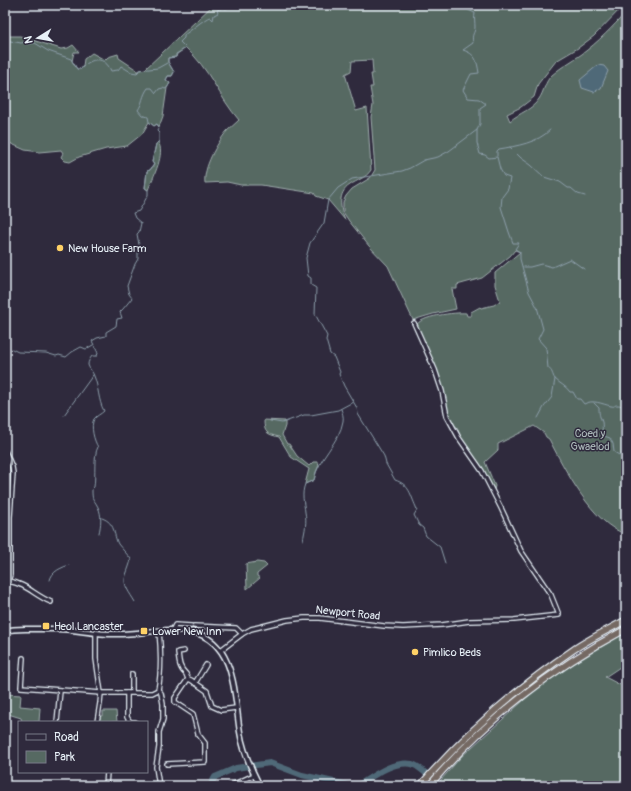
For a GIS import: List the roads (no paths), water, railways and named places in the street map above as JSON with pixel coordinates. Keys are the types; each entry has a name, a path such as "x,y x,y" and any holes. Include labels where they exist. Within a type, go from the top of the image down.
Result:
{"highway":[{"path":"422,785 431,773 476,728 536,677 574,649 626,620"},
{"path":"429,786 480,733 543,680 579,655 626,628"}],"street":[{"name":"Newport Road","path":"221,650 242,634 258,627 287,620 304,618 320,618 370,625 403,627 442,625 469,621 514,620 559,615 551,595 521,551 482,471 459,438 447,416 442,391 435,370 414,323"},
{"path":"5,451 12,467 10,575 5,592"},
{"path":"8,581 19,583 51,602"},
{"path":"172,631 175,625 236,628 242,634"},
{"path":"5,631 13,629 60,629 114,634 172,631 193,632 203,636 221,650 227,662 231,673 240,733 247,759 260,786"},
{"path":"159,631 161,656 158,690 161,693 163,704 163,719 158,732 159,747 156,766 159,786"},
{"path":"96,633 96,659 100,693 97,721"},
{"path":"184,651 178,652 182,671 186,674 188,679 195,682 207,691 212,706 221,710 236,708"},
{"path":"23,658 21,688 100,693 152,693 158,690"},
{"path":"195,682 206,665"},
{"path":"132,674 132,692"},
{"path":"167,764 205,762 205,743 198,734 193,714 175,702 188,679"},
{"path":"57,721 60,691"},
{"path":"127,693 127,717 129,721"},
{"path":"106,786 107,773"},
{"path":"230,786 254,775"}],"water":[{"path":"598,65 604,66 608,71 601,88 594,92 582,88 580,80"}],"waterway":[{"path":"99,533 101,517 92,493 95,482 96,451 98,447 95,441 92,425 94,419 104,411 96,380 88,364 92,356 97,356 98,353 92,341 106,336 106,332 116,326 117,319 122,318 120,312 132,298 129,294 127,286 138,259 138,252 140,250 137,234 141,223 135,218 133,213 139,211 148,195 148,190 145,188 147,171 150,170 154,164 152,162 156,144 159,141 159,133 157,131 159,127 157,124 154,126 149,122 148,117 142,115 138,110 148,88 152,88 156,93 159,89 167,88 170,83 166,80 168,76 172,76 174,72 168,62 168,58 176,57 176,54 186,48 180,42 184,38 184,35 208,18 210,17 213,20 214,15 218,13 217,10 223,8 226,9 228,8 228,5"},
{"path":"469,5 468,10 475,13 475,29 472,37 473,43 463,50 475,58 479,73 471,74 463,90 468,98 479,99 486,104 480,108 480,124 477,130 477,143 480,154 489,158 497,157 500,169 504,176 510,178 508,189 502,197 501,207 513,243 519,243 515,249 520,252 520,259 529,292 537,307 543,329 538,339 546,348 548,368 551,370 555,379 570,392 573,392 577,399 580,399 584,404 598,402 613,406 626,406"},
{"path":"471,5 478,5"},
{"path":"5,40 21,43 25,42 28,44 35,43 48,51 71,59 77,69 81,69 93,60 98,60 105,63 111,71 118,70 121,66 131,72 137,73 140,70 158,68 167,63"},
{"path":"445,563 440,547 426,536 423,528 419,525 414,515 417,510 409,490 404,484 395,480 386,464 384,456 358,414 357,408 344,386 334,357 330,354 326,340 327,336 315,314 316,288 311,285 311,278 308,276 306,258 310,243 324,223 328,200 338,188 352,179 402,171 424,160 438,157 449,151 477,130"},
{"path":"497,156 497,151 499,149 533,141 550,130"},
{"path":"510,147 544,177 560,182 578,194 585,196"},
{"path":"524,267 541,264 552,267 570,259 584,269"},
{"path":"12,349 18,352 46,353 66,357 81,347 86,349 93,345"},
{"path":"64,415 93,375"},
{"path":"538,418 552,397 555,379"},
{"path":"270,421 282,423 304,415 338,410 353,402"},
{"path":"594,403 599,408 604,436 610,438 613,444 614,452 626,459"},
{"path":"303,540 306,523 303,498 305,484 314,480 320,464 338,436 343,419 341,409"},
{"path":"623,458 622,470 625,483 623,491"},
{"path":"102,518 110,523 118,544 131,559 125,582 127,589 135,602"},
{"path":"50,580 55,572 69,565"},
{"path":"210,786 215,777 236,768 270,763 302,775 352,786"},
{"path":"357,786 383,770 405,763 419,767 439,786"}],"place":[{"name":"New House Farm","path":"60,248"},
{"name":"Heol Lancaster","path":"46,626"},
{"name":"Lower New Inn","path":"144,631"},
{"name":"Pimlico Beds","path":"415,652"}],"park label":[{"name":"Coed y Gwaelod","path":"590,439"}]}
